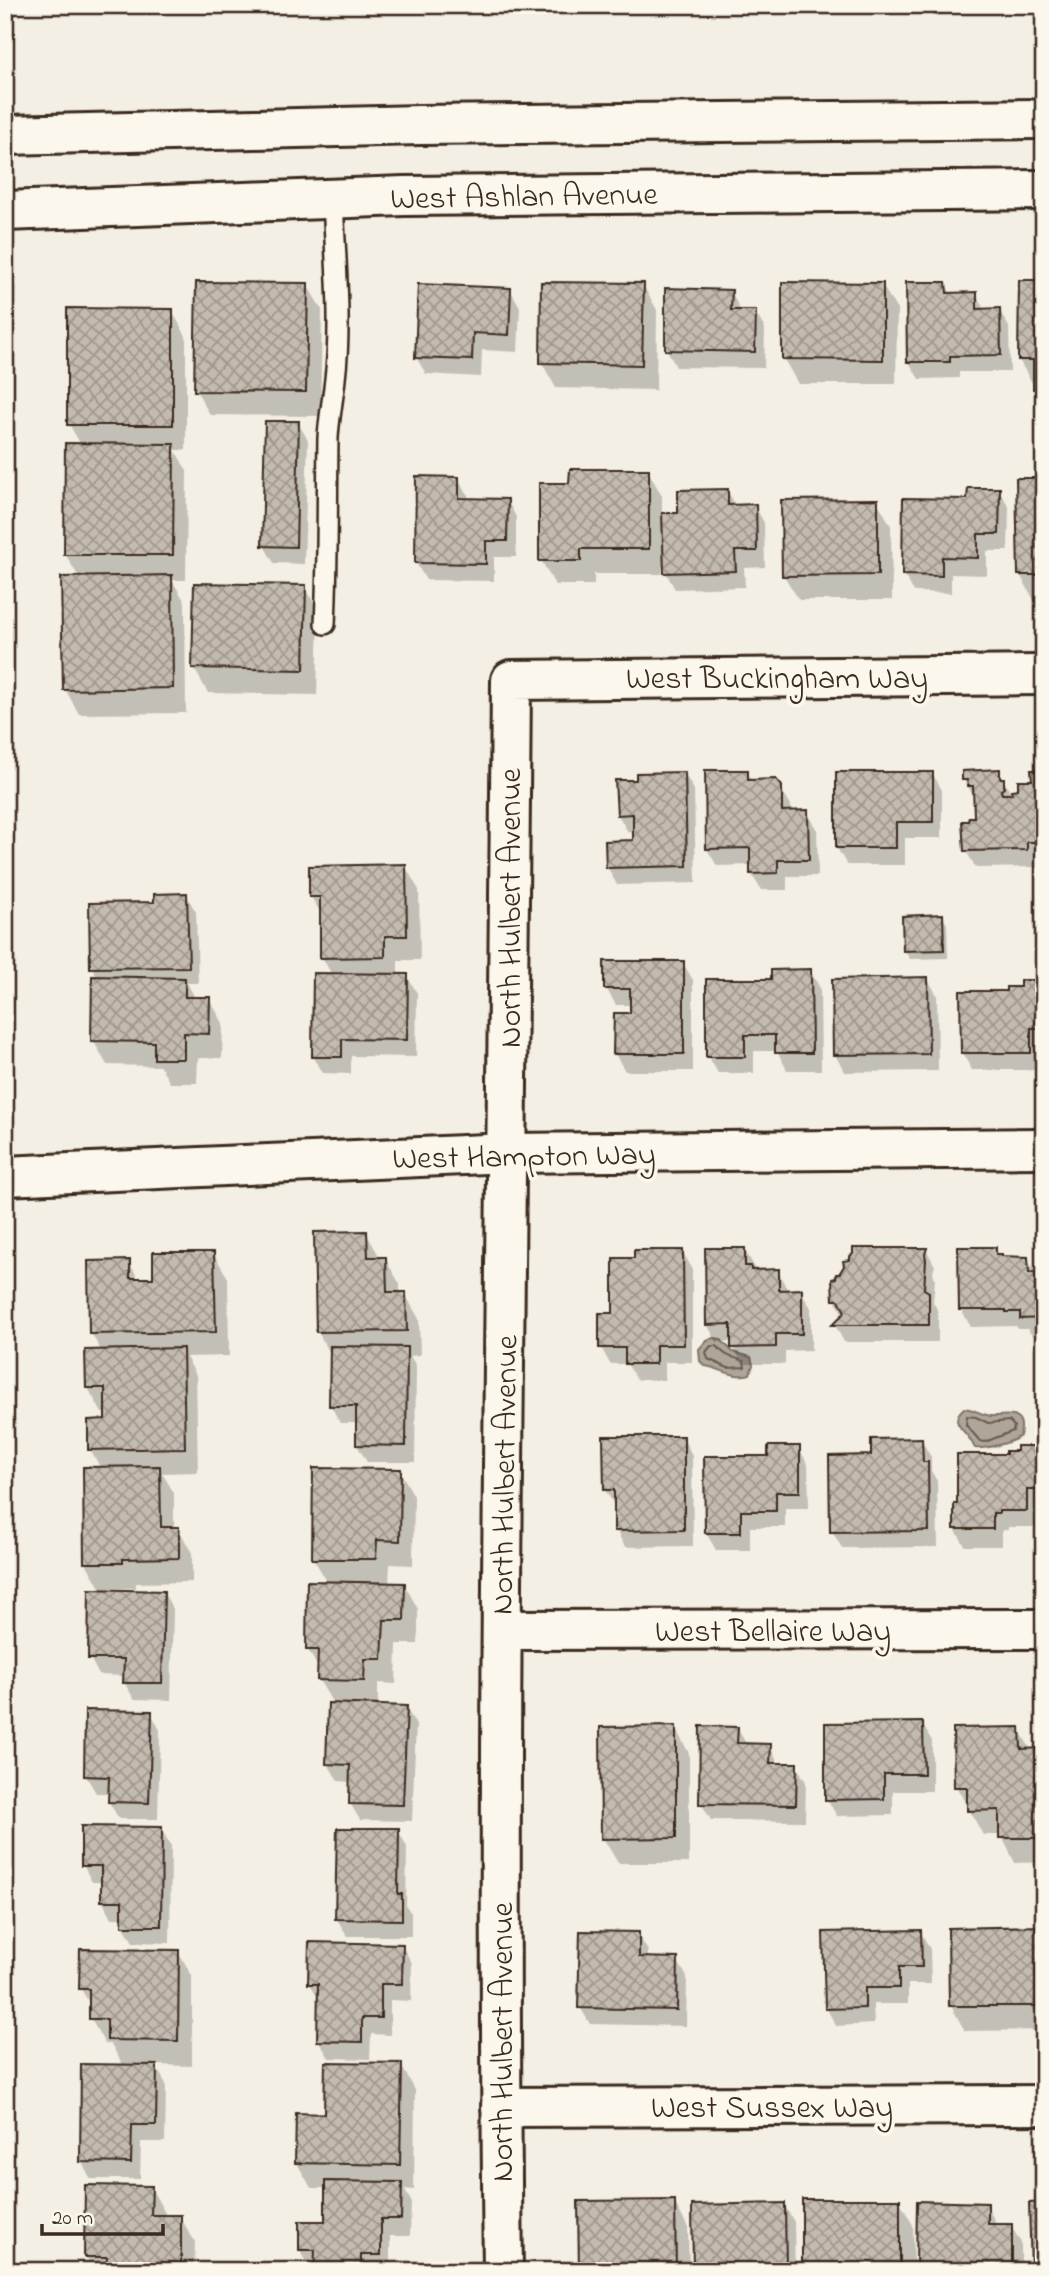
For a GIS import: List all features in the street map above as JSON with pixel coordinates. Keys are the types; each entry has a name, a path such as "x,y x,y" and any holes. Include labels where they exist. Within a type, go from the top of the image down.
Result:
{"street":[{"path":"5,135 419,125 1044,119"},
{"name":"West Ashlan Avenue","path":"5,211 418,195 1044,190"},
{"name":"West Buckingham Way","path":"511,680 1044,675"},
{"name":"North Hulbert Avenue","path":"503,2271 500,2106 502,1630 511,680"},
{"name":"West Hampton Way","path":"5,1176 507,1153 1044,1148"},
{"name":"West Bellaire Way","path":"502,1630 1044,1629"},
{"name":"West Sussex Way","path":"500,2106 1044,2105"}],"lane":[{"path":"325,624 328,437 335,379 337,312 332,198"}],"water":[{"path":"720,1339 733,1352 751,1357 753,1365 750,1374 732,1374 705,1366 700,1361 699,1349 707,1340"},
{"path":"964,1408 988,1415 1017,1418 1021,1427 1020,1436 999,1445 975,1448 957,1421"}],"building":[{"path":"1019,280 1044,280 1044,389 1033,389 1033,360 1018,360"},
{"path":"196,282 308,283 306,392 194,391"},
{"path":"541,282 644,283 642,365 540,363"},
{"path":"782,282 883,283 883,360 782,359"},
{"path":"906,282 946,282 947,293 977,292 977,309 1000,308 1001,355 950,356 950,362 907,362"},
{"path":"418,284 511,288 509,335 473,333 472,360 415,358"},
{"path":"665,288 732,290 731,310 756,310 755,352 665,350"},
{"path":"67,308 173,309 173,425 67,425"},
{"path":"265,421 299,421 296,547 262,546"},
{"path":"65,443 174,444 173,555 64,555"},
{"path":"570,469 649,469 649,549 581,549 581,561 539,561 539,483 569,483"},
{"path":"416,476 459,477 459,498 508,499 507,541 486,541 486,564 415,563"},
{"path":"1016,478 1044,478 1044,575 1018,575"},
{"path":"968,488 1000,488 999,534 978,534 978,558 942,557 942,576 902,575 903,498 967,499"},
{"path":"728,489 728,505 756,504 757,551 735,551 736,571 664,573 662,513 678,513 678,490"},
{"path":"878,499 878,575 782,576 781,500"},
{"path":"172,575 173,688 63,690 61,577"},
{"path":"194,583 306,585 304,670 192,668"},
{"path":"1000,769 1000,778 1004,778 1002,794 1012,794 1011,790 1018,789 1018,780 1032,780 1031,770 1044,770 1044,842 1027,842 1027,850 964,851 962,821 974,817 973,786 968,786 967,780 962,780 962,771"},
{"path":"705,770 748,770 748,780 776,779 782,786 782,811 808,810 809,860 778,860 778,873 750,874 750,848 706,849"},
{"path":"685,772 687,866 606,868 605,841 633,840 633,814 617,815 615,780 636,780 636,773"},
{"path":"836,772 933,772 933,822 896,822 896,848 836,848"},
{"path":"406,864 407,936 385,936 385,957 320,958 320,897 309,897 309,866"},
{"path":"187,893 189,967 90,968 89,903 154,902 154,894"},
{"path":"943,914 944,950 903,951 902,916"},
{"path":"604,961 684,961 684,1054 613,1054 614,1013 630,1013 630,989 604,989"},
{"path":"811,969 812,1053 775,1053 775,1035 745,1035 745,1057 706,1057 706,979 771,979 771,970"},
{"path":"313,973 408,974 407,1040 342,1039 342,1057 312,1057"},
{"path":"92,976 185,978 185,997 210,997 209,1034 184,1033 184,1059 154,1059 154,1042 91,1041"},
{"path":"928,977 929,1054 833,1055 832,979"},
{"path":"1020,980 1044,980 1044,1028 1031,1028 1031,1053 961,1053 960,991 1006,991 1006,987 1020,987"},
{"path":"367,1231 368,1257 386,1257 387,1292 406,1292 407,1331 316,1332 314,1232"},
{"path":"958,1247 996,1247 996,1254 1002,1256 1028,1257 1029,1273 1044,1273 1044,1318 1020,1319 1020,1312 1006,1310 959,1310"},
{"path":"705,1248 745,1248 745,1266 751,1266 751,1270 779,1269 779,1290 802,1289 802,1334 776,1334 776,1347 731,1348 731,1324 706,1325"},
{"path":"853,1248 927,1248 924,1289 929,1292 929,1325 832,1325 845,1312 839,1300 833,1300 832,1279 836,1278 836,1274 839,1274 844,1266 843,1261 850,1260"},
{"path":"634,1250 683,1250 684,1345 656,1345 656,1364 625,1364 625,1348 599,1348 599,1313 613,1313 613,1258 634,1258"},
{"path":"153,1252 214,1252 216,1332 89,1334 88,1261 130,1260 130,1278 153,1278"},
{"path":"330,1346 407,1347 406,1446 356,1445 356,1406 329,1406"},
{"path":"183,1348 185,1448 88,1450 88,1420 105,1419 105,1388 86,1388 85,1350"},
{"path":"603,1436 684,1436 684,1530 614,1531 614,1490 604,1490"},
{"path":"922,1438 923,1462 928,1462 929,1531 830,1532 829,1456 871,1455 871,1439"},
{"path":"768,1446 800,1446 800,1492 776,1492 776,1511 741,1511 741,1533 705,1533 704,1456 768,1456"},
{"path":"1017,1446 1044,1446 1044,1490 1027,1490 1027,1511 993,1513 993,1529 954,1529 957,1454 1006,1454 1006,1451 1017,1451"},
{"path":"160,1466 161,1527 179,1527 179,1558 84,1563 83,1467"},
{"path":"313,1468 401,1469 400,1541 377,1540 376,1559 312,1559"},
{"path":"307,1581 405,1583 404,1620 384,1620 382,1659 365,1659 364,1681 317,1680 318,1650 306,1650"},
{"path":"89,1589 164,1591 162,1683 123,1683 124,1659 88,1659"},
{"path":"328,1703 407,1706 403,1805 349,1804 350,1765 326,1764"},
{"path":"85,1710 152,1711 149,1803 108,1802 109,1777 84,1776"},
{"path":"923,1722 924,1774 884,1774 884,1799 825,1800 825,1723"},
{"path":"676,1726 676,1838 601,1839 600,1727"},
{"path":"700,1726 738,1727 737,1743 771,1744 770,1763 797,1763 796,1805 699,1804"},
{"path":"1020,1727 1021,1749 1044,1748 1044,1838 999,1838 999,1810 967,1811 967,1787 954,1787 953,1728"},
{"path":"81,1826 162,1827 161,1926 122,1926 122,1901 101,1901 101,1866 81,1866"},
{"path":"337,1828 399,1828 398,1894 402,1894 402,1920 335,1919"},
{"path":"1044,1926 1044,2006 949,2006 948,1928"},
{"path":"921,1930 922,1967 899,1967 899,1988 865,1988 865,2008 825,2009 823,1932"},
{"path":"580,1931 639,1932 639,1957 678,1958 677,2010 578,2008"},
{"path":"309,1942 403,1944 402,1984 381,1984 381,2018 362,2018 362,2042 317,2041 318,1984 308,1984"},
{"path":"80,1949 179,1950 178,2041 107,2040 107,2019 89,2019 89,1989 79,1989"},
{"path":"325,2062 402,2063 400,2165 295,2163 296,2113 324,2114"},
{"path":"81,2064 157,2065 156,2125 132,2125 131,2163 80,2162"},
{"path":"325,2181 402,2182 401,2219 381,2219 381,2255 361,2255 361,2271 314,2271 315,2250 299,2250 299,2221 325,2221"},
{"path":"85,2185 152,2186 151,2215 181,2215 181,2271 106,2271 107,2257 84,2257"},
{"path":"802,2199 900,2199 900,2271 802,2271"},
{"path":"675,2200 676,2271 579,2271 578,2201"},
{"path":"917,2201 988,2203 988,2224 1012,2224 1012,2268 916,2266"},
{"path":"1044,2202 1044,2271 1031,2271 1029,2203"},
{"path":"785,2203 786,2271 693,2271 692,2205"}]}
